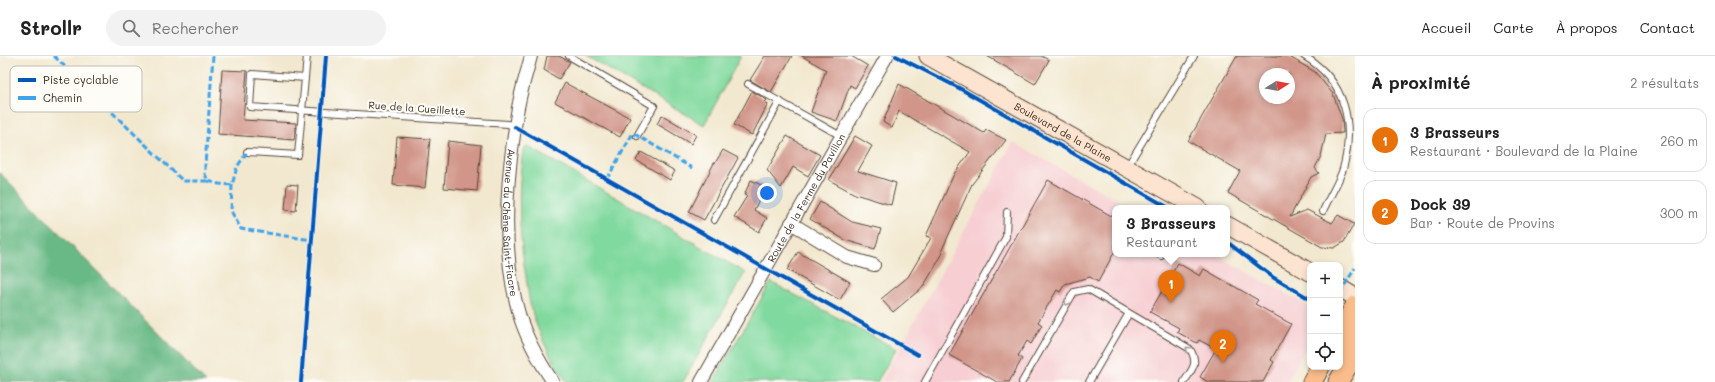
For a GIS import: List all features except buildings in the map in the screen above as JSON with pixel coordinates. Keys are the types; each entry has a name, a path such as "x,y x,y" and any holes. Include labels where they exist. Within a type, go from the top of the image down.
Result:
{"main road":[{"name":"Boulevard de la Plaine","path":"928,56 1127,167 1190,205"},
{"path":"1230,227 1307,270"},
{"path":"1343,290 1355,297"},
{"path":"1343,327 1355,306"},
{"path":"1343,352 1355,329"},
{"path":"1338,382 1355,354"},
{"path":"1312,382 1318,370"},
{"path":"1326,382 1333,370"}],"street":[{"name":"Avenue du Chêne Saint-Fiacre","path":"531,56 518,104 510,164 507,211 508,246 512,280 519,315 540,363 553,382"},
{"name":"Route de la Ferme du Pavillon","path":"701,382 887,56"},
{"path":"791,223 847,257 874,265"}],"lane":[{"path":"247,152 298,155 306,56"},
{"path":"569,56 654,106 637,136"},
{"path":"1127,167 1194,56"},
{"path":"1304,56 1316,63 1337,86 1343,97 1353,131 1342,171 1323,211"},
{"name":"Rue de la Cueillette","path":"305,78 252,74 250,107 508,124 515,127"},
{"path":"748,84 841,136"},
{"path":"714,220 780,101"},
{"path":"925,382 1006,238 1007,212"},
{"path":"1022,382 1074,292 1088,289 1130,312 1190,349 1194,356 1195,364 1184,382"},
{"path":"1089,382 1130,312"}],"shaded area":[{"path":"1013,142 1127,205 1112,205 1112,257 1220,257 1307,305 1307,345 1287,382 881,382"}],"green space":[{"path":"586,56 741,56 704,125"},
{"path":"527,146 746,273 683,382 567,382 561,374 541,337 530,304 522,245 519,197 523,149"},
{"path":"0,173 206,382 0,382"},
{"path":"771,282 896,349 877,382 713,382"}],"marked path":[{"path":"54,56 64,66"},
{"path":"213,56 205,165 205,174 208,181 232,185 237,167 247,152"},
{"path":"112,112 183,181 208,181"},
{"path":"607,179 633,133 692,168"},
{"path":"232,185 231,211 241,229 312,240"},
{"path":"1343,288 1355,268"}],"cycle path":[{"path":"301,382 326,56"},
{"path":"896,56 959,88 1164,205"},
{"path":"515,127 918,355"},
{"path":"1230,244 1274,278 1308,298"}],"place":[{"name":"3 Brasseurs","path":"1171,303"},
{"name":"Dock 39","path":"1223,363"}]}
